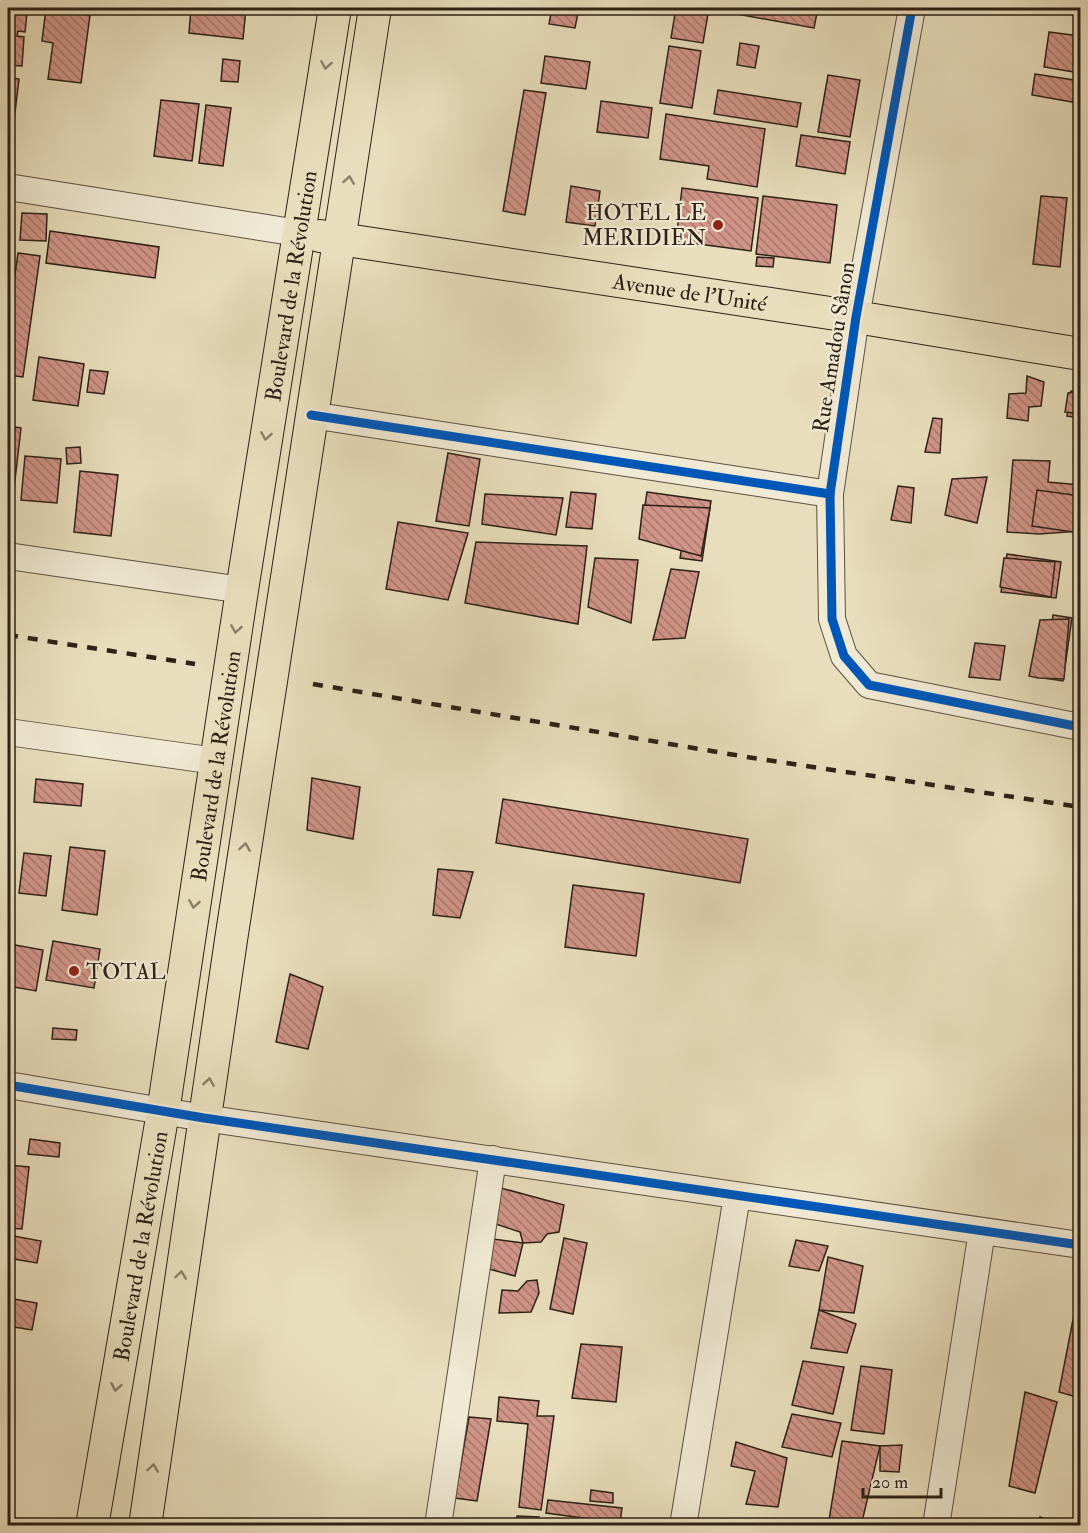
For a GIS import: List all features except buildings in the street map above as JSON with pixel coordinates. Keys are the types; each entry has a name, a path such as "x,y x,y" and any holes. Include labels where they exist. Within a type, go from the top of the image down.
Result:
{"main road":[{"name":"Boulevard de la Révolution","path":"92,1526 163,1112 242,590 335,8"},
{"name":"Boulevard de la Révolution","path":"145,1526 204,1118 375,8"},
{"name":"Avenue de l'Unité","path":"298,233 856,317 1080,354"}],"street":[{"name":"Rue Amadou Sânon","path":"912,8 856,317 830,494 832,619 844,656 869,685 1080,727"},
{"path":"8,187 298,233"},
{"path":"311,415 830,494"},
{"path":"8,556 242,590"},
{"path":"8,732 216,762"},
{"path":"8,1085 163,1112 1080,1245"},
{"path":"438,1526 494,1159"},
{"path":"683,1526 737,1196"},
{"path":"936,1526 982,1231"}],"railway":[{"path":"8,635 195,664"},
{"path":"313,684 753,758 1080,807"}],"cycle path":[{"path":"912,8 856,317 830,494 832,619 844,656 869,685 1080,727"},
{"path":"311,415 830,494"},
{"path":"8,1085 204,1118 1080,1245"}],"place":[{"name":"HOTEL LE MERIDIEN","path":"718,225"},
{"name":"TOTAL","path":"74,971"}]}
